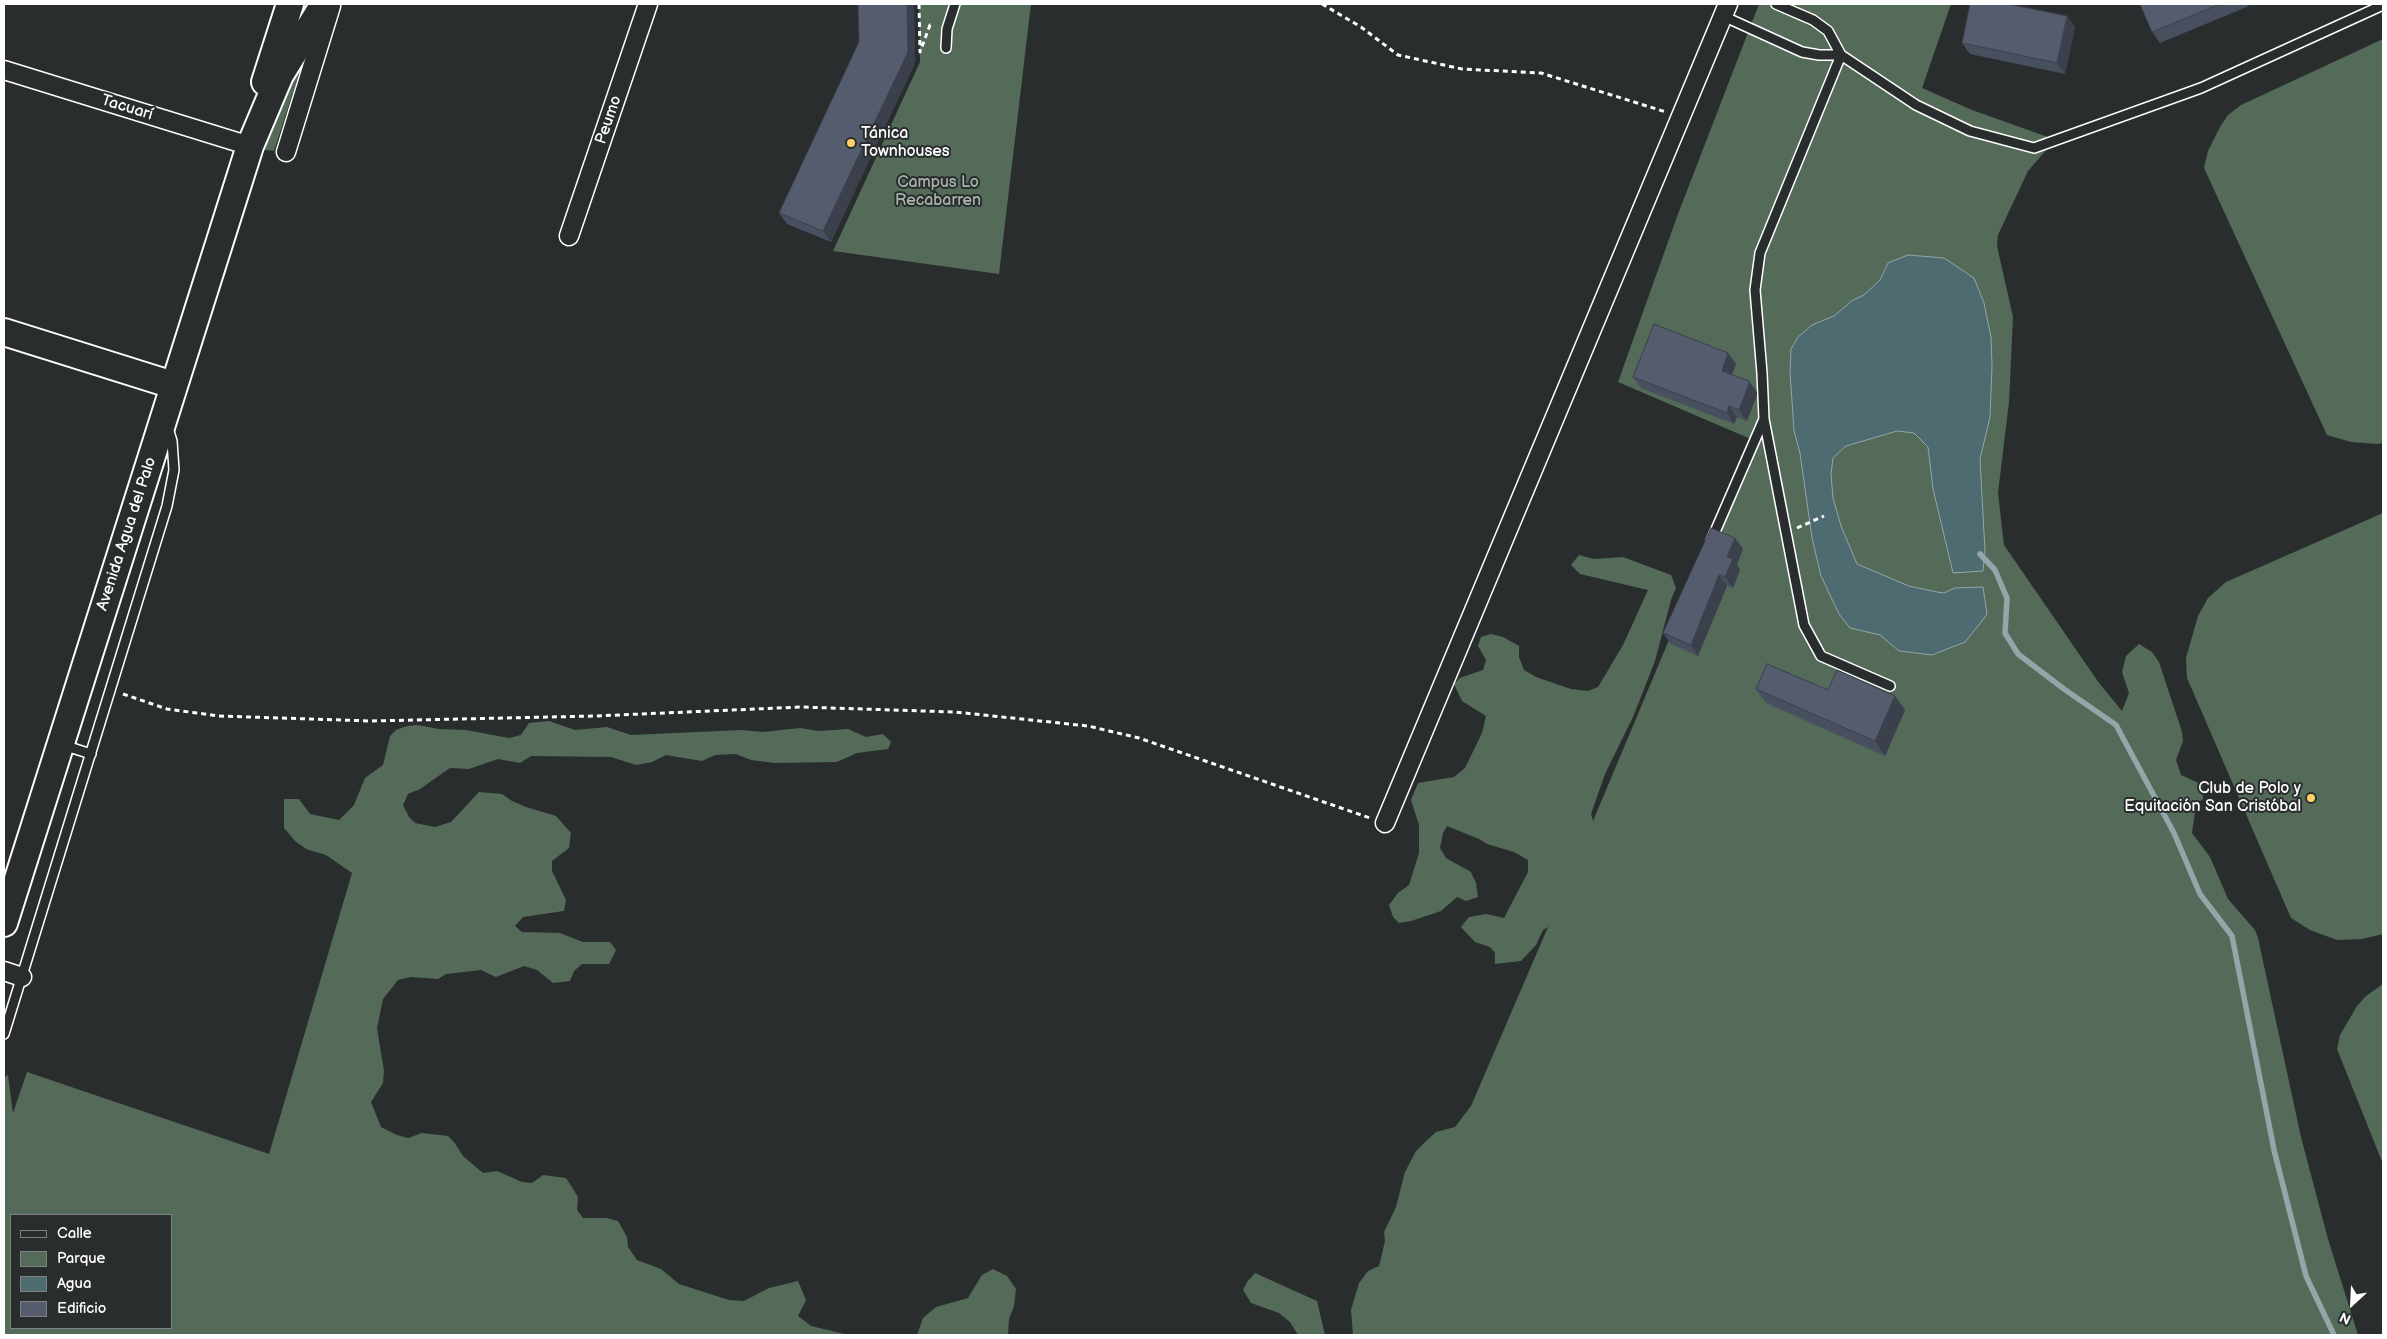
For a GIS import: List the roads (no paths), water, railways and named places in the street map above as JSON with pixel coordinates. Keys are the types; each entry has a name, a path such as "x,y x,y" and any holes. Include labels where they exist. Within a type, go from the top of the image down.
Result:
{"street":[{"name":"Avenida Agua del Palo","path":"250,146 258,104 290,4"},
{"name":"Avenida Agua del Palo","path":"4,923 250,146 280,75 324,4"},
{"path":"286,152 332,4"},
{"name":"Peumo","path":"569,236 648,4"},
{"path":"1385,823 1725,10"},
{"name":"Tacuarí","path":"4,70 250,146"},
{"path":"4,332 173,385"},
{"path":"4,971 22,977"}],"lane":[{"path":"946,48 947,29 955,4"},
{"path":"1776,4 1813,20 1828,31 1841,55 1916,106 1970,131 2034,148 2202,88 2383,5"},
{"path":"1725,10 1802,52 1819,55 1841,55"},
{"path":"1841,55 1760,253 1754,290 1762,373 1764,419 1804,625 1821,656 1890,686"},
{"path":"4,1034 167,506 174,470 172,441 164,415"},
{"path":"1706,554 1764,419"},
{"path":"60,744 91,754"}],"water":[{"path":"1908,255 1944,258 1974,278 1984,303 1991,337 1992,366 1990,417 1980,459 1985,551 1983,571 1953,573 1933,489 1928,447 1914,433 1897,431 1846,446 1833,458 1831,474 1833,498 1841,526 1857,564 1909,586 1937,592 1944,593 1955,588 1983,587 1987,614 1978,626 1965,642 1932,655 1899,651 1880,635 1850,628 1839,614 1821,576 1812,538 1800,453 1794,431 1790,372 1791,349 1798,337 1812,325 1834,316 1853,300 1864,295 1880,280 1888,263"}],"waterway":[{"path":"1980,554 1995,570 2007,598 2005,633 2018,654 2116,725 2174,833 2200,894 2232,936 2274,1150 2306,1276 2334,1335"}],"place":[{"name":"Tánica Townhouses","path":"851,143"},
{"name":"Club de Polo y Equitación San Cristóbal","path":"2311,798"}],"park label":[{"name":"Campus Lo Recabarren","path":"938,192"}]}
